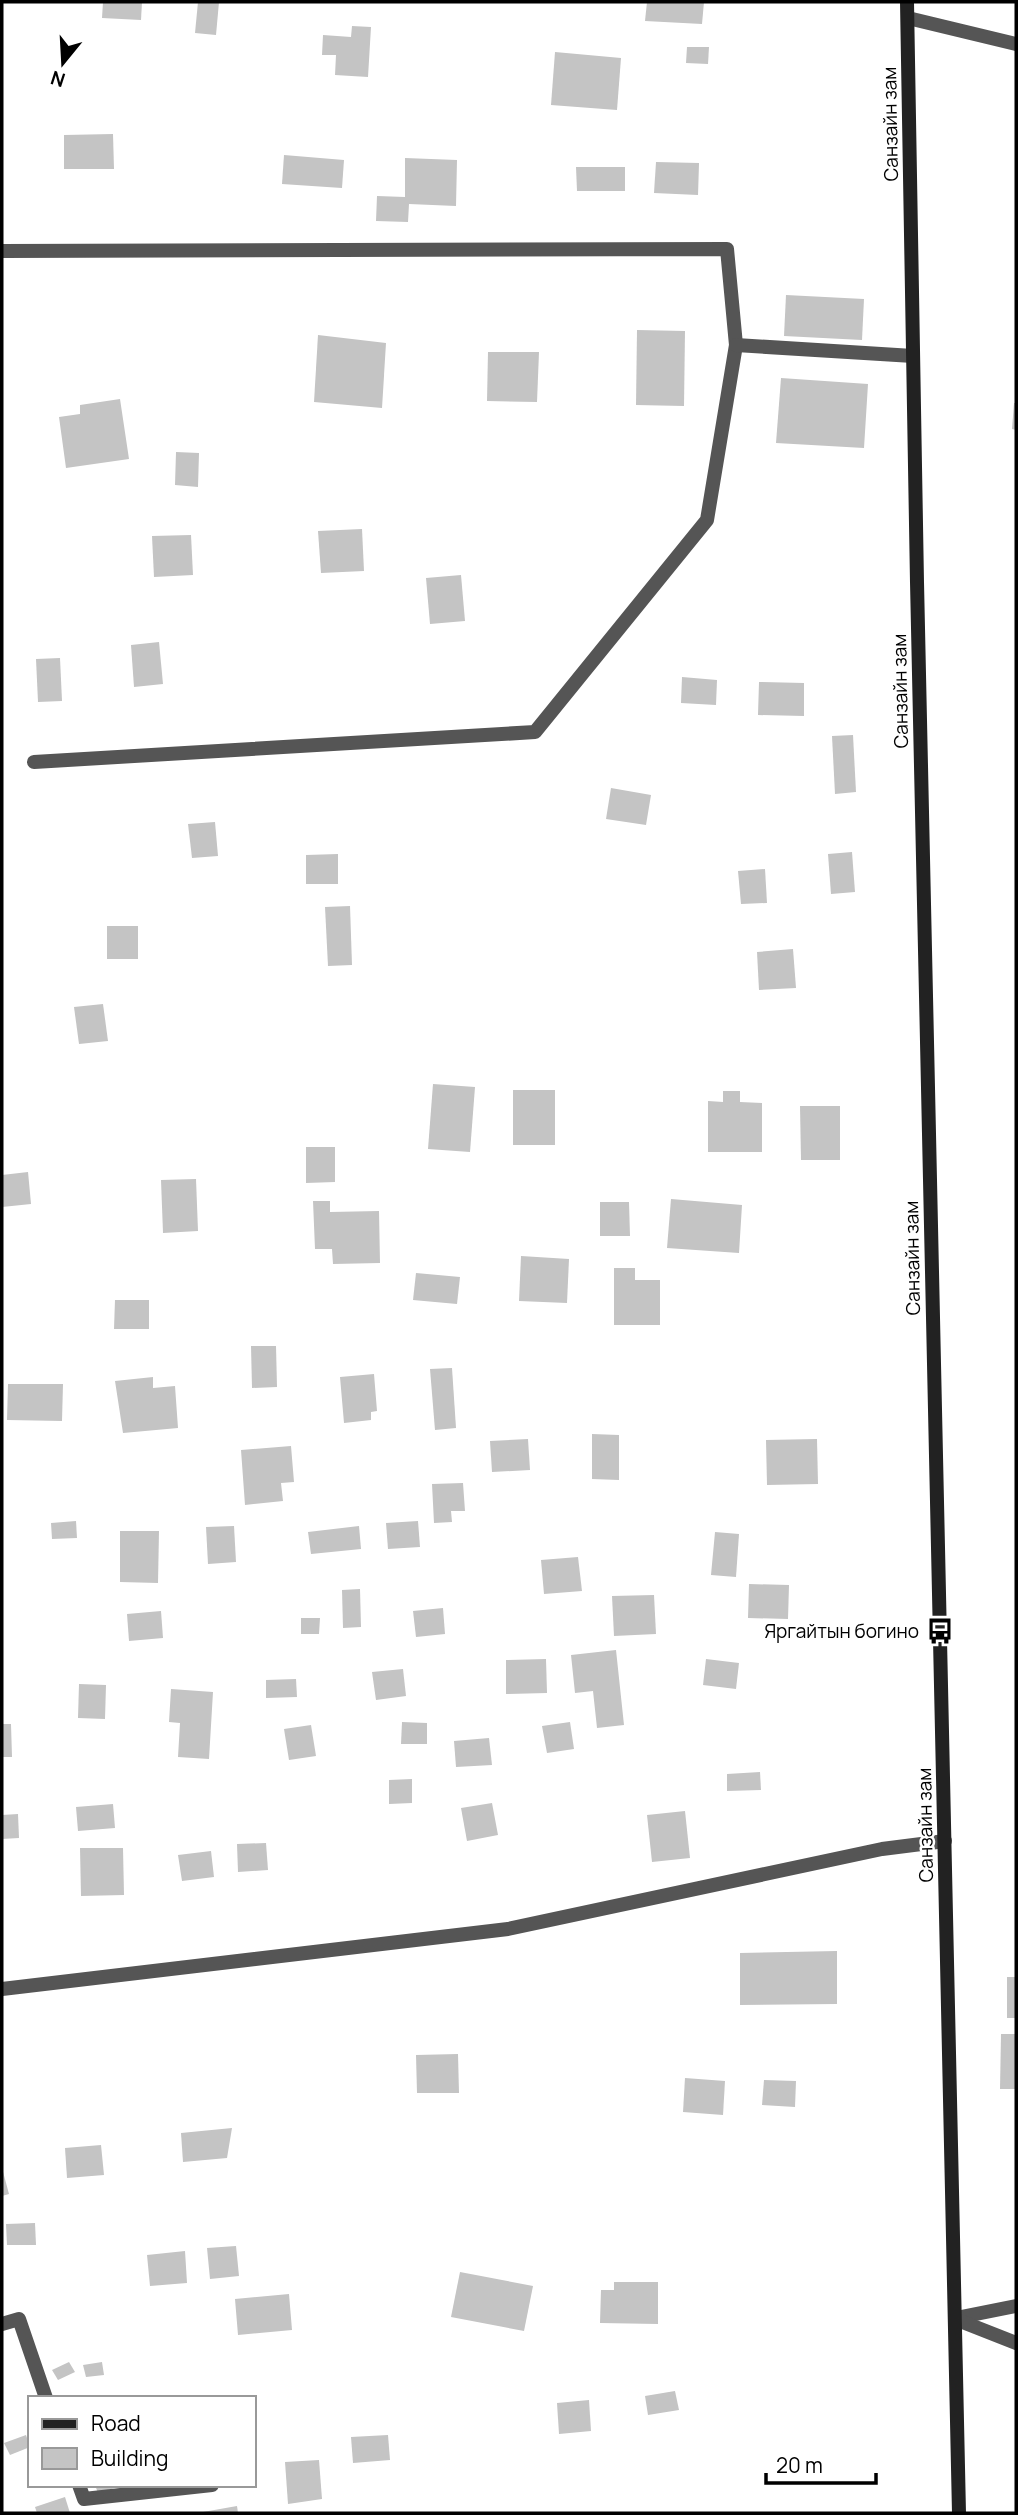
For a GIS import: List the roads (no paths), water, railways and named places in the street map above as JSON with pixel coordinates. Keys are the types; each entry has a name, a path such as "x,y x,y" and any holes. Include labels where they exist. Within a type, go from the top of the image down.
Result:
{"main road":[{"name":"Санзайн зам","path":"907,2 959,2513"}],"street":[{"path":"908,18 1016,44"},
{"path":"2,251 727,249 736,345 707,520 535,732 34,762"},
{"path":"736,345 913,356"},
{"path":"2,1989 508,1929 882,1849 945,1841"},
{"path":"955,2319 1016,2306"},
{"path":"2,2324 19,2319 45,2396"},
{"path":"955,2319 1016,2343"},
{"path":"80,2487 84,2499 194,2487"}],"place":[{"name":"Яргайтын богино","path":"940,1631"}]}
